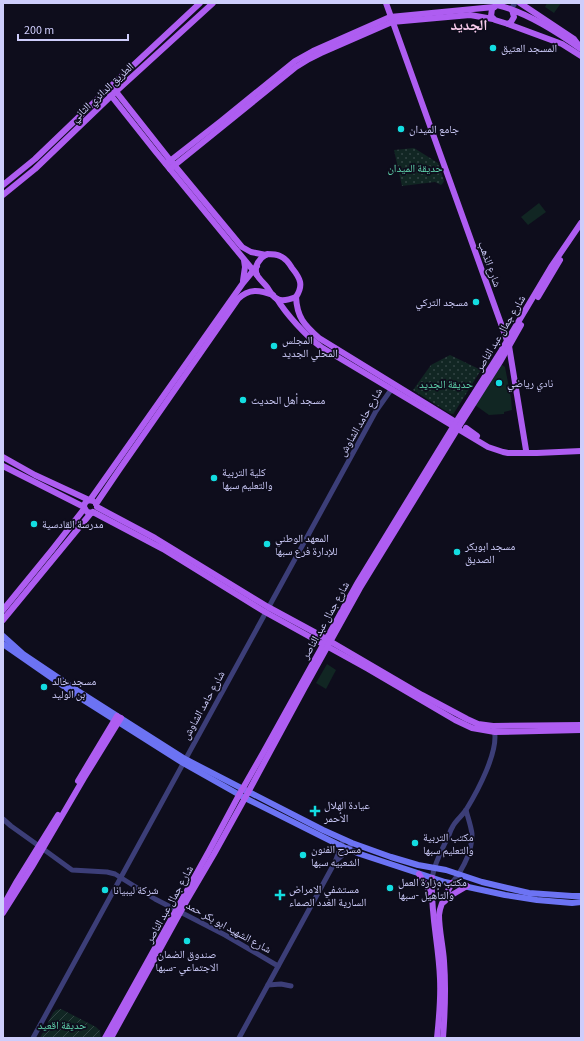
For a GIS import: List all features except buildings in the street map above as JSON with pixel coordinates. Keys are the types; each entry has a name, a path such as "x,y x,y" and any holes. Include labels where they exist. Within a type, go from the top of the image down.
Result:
{"main road":[{"name":"الطريق الدائري الثاني","path":"3,185 35,159 200,3"},
{"name":"الطريق الدائري الثاني","path":"3,195 36,170 114,94 213,3"},
{"name":"شارع الذهب","path":"386,3 508,343 526,450"},
{"path":"520,3 574,39 580,48"},
{"path":"170,164 295,61 323,46 391,19 497,5 531,18 580,48"},
{"path":"493,19 491,13 497,5"},
{"path":"508,24 514,16 511,10"},
{"path":"391,19 470,15 493,19 562,44 581,56"},
{"path":"109,88 244,259 255,268 258,275 275,297 314,342 393,387 457,426 488,447 503,452 537,453 581,451"},
{"path":"170,164 242,246 251,252 266,255 274,254 283,258 297,274 300,281 300,287 296,296 296,307 300,318 312,332 393,387"},
{"name":"شارع جمال عبد الناصر","path":"105,1038 178,910 245,798 382,542 500,362 508,343 551,267 581,223"},
{"name":"شارع جمال عبد الناصر","path":"457,426 508,343 581,230"},
{"path":"3,610 84,508 85,503 89,500 134,439 255,268 259,260 266,255"},
{"path":"243,283 245,267 244,259"},
{"path":"3,620 94,509 119,470 238,299 248,292 258,291 283,300 296,296"},
{"path":"500,362 506,361 512,364"},
{"path":"457,426 466,428 485,441 504,449 526,450 581,448"},
{"path":"3,457 35,475 94,501 94,509"},
{"path":"3,466 84,508 87,512 94,509"},
{"path":"94,509 267,610 478,724 494,729 581,730"},
{"path":"3,636 23,654 118,719"},
{"name":"شارع جمال عبد الناصر","path":"111,1038 240,792 327,643"},
{"path":"3,644 45,674 184,761 240,792 245,798 341,846 419,874 452,883 505,895 537,900 581,902"},
{"path":"3,913 118,719"},
{"path":"494,729 581,725"},
{"path":"240,792 248,792 322,830 391,858 446,870 482,882 530,893 581,896"},
{"path":"3,906 17,881 41,848"},
{"path":"419,874 432,897"},
{"path":"432,878 432,897 440,979 437,1038"},
{"path":"443,1038 446,987 439,914 445,895 452,883"},
{"path":"441,907 450,896 467,886"}],"street":[{"path":"511,10 515,3"},
{"name":"شارع حامد الشاوش","path":"33,1038 376,411 393,387"},
{"path":"432,878 439,855 452,827 466,810 487,770 493,751 494,729"},
{"path":"452,883 459,874 470,851 472,835 466,810"},
{"name":"شارع الشهيد ابو بكر حمد","path":"3,818 11,826 72,870 111,873 155,899 226,935 278,966"},
{"path":"239,1038 335,862 344,840"},
{"path":"335,862 349,849 352,843"},
{"path":"268,985 281,984 291,986"}],"green space":[{"path":"547,3 561,3 554,13 545,7"},
{"name":"حديقة الميدان","path":"414,148 438,163 444,181 441,185 435,182 402,186 394,150"},
{"path":"539,203 546,212 528,225 521,217"},
{"name":"حديقة الجديد","path":"450,355 481,370 452,414 413,390 431,365"},
{"name":"نادي رياضي","path":"501,364 505,367 512,410 504,412 504,414 489,415 475,405"},
{"path":"327,664 336,670 326,689 316,683"},
{"name":"حديقة اقعيد","path":"61,1009 96,1027 100,1031 101,1038 40,1038 53,1013 56,1010"}],"place":[{"name":"المسجد العتيق","path":"493,48"},
{"name":"جامع الميدان","path":"401,129"},
{"name":"مسجد التركي","path":"476,302"},
{"name":"المجلس المحلي الجديد","path":"274,346"},
{"name":"نادي رياضي","path":"499,383"},
{"name":"مسجد أهل الحديث","path":"243,400"},
{"name":"كلية التربية والتعليم سبها","path":"214,478"},
{"name":"مدرسة القادسية","path":"34,524"},
{"name":"المعهد الوطني للإدارة فرع سبها","path":"267,544"},
{"name":"مسجد ابوبكر الصديق","path":"457,552"},
{"name":"مسجد خالد بن الوليد","path":"44,687"},
{"name":"عيادة الهلال الأحمر","path":"315,811"},
{"name":"مكتب التربية والتعليم سبها","path":"415,843"},
{"name":"مسرح الفنون الشعبيه سبها","path":"303,855"},
{"name":"مكتب وزارة العمل والتأهيل -سبها","path":"390,888"},
{"name":"شركة ليبيانا","path":"105,890"},
{"name":"مستشفي الامراض السارية الغدد الصماء","path":"280,895"},
{"name":"صندوق الضمان الاجتماعي -سبها","path":"187,941"}],"district":[{"name":"الجديد","path":"469,25"}]}
